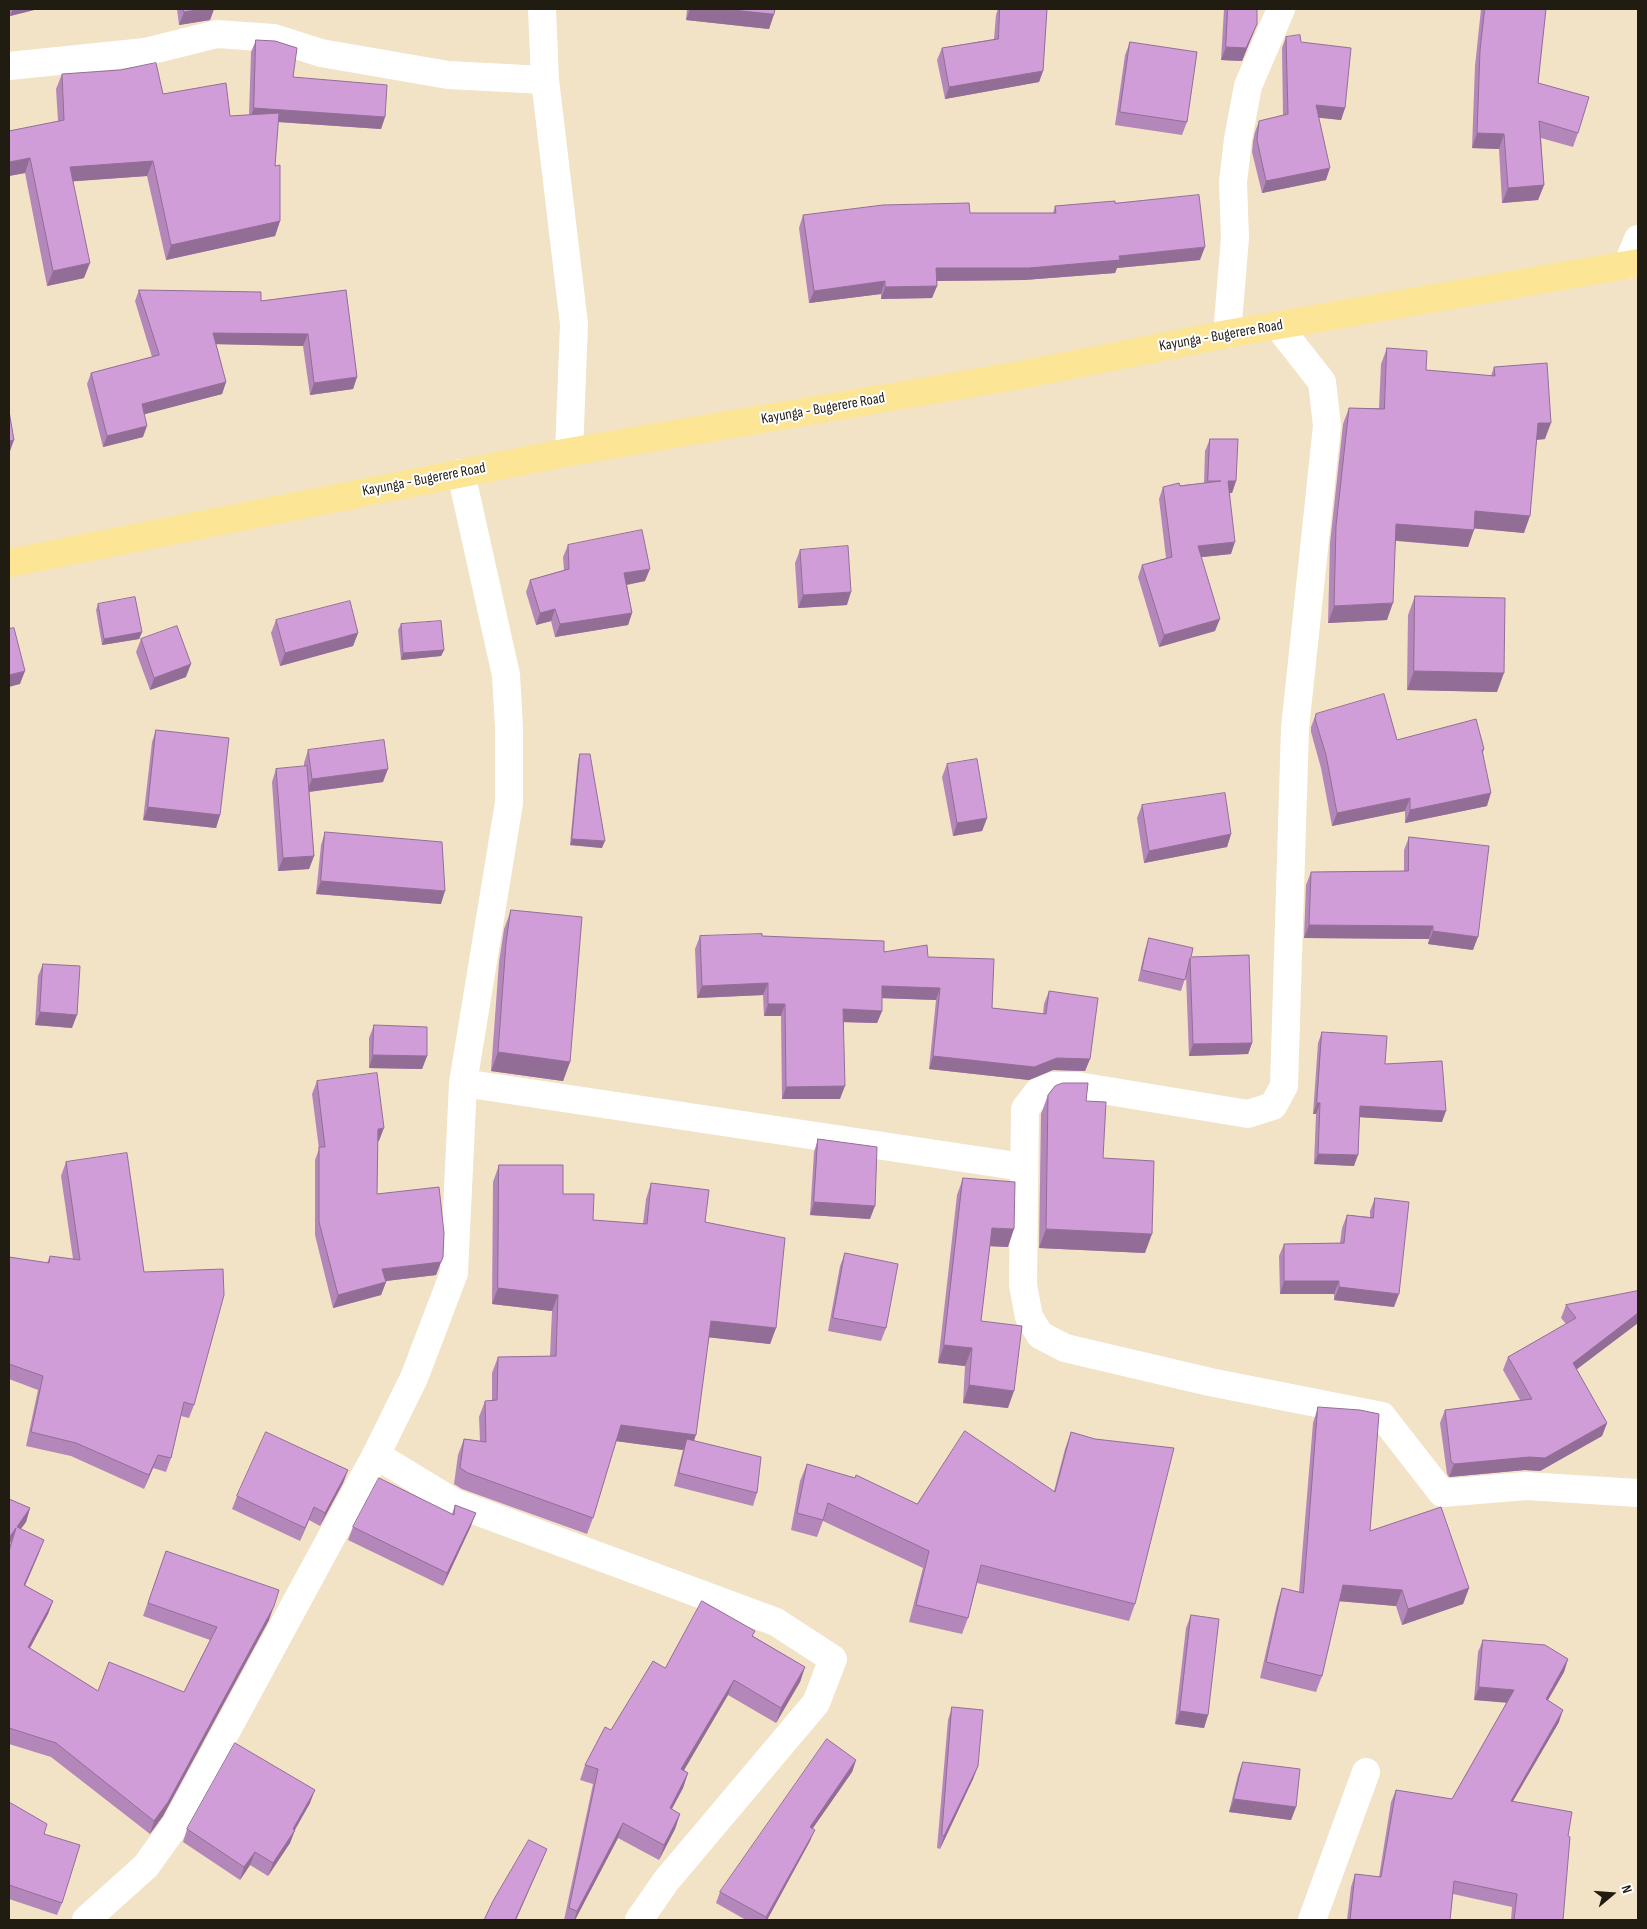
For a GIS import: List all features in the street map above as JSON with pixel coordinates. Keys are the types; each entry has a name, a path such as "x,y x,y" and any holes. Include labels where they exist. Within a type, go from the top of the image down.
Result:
{"main road":[{"name":"Kayunga - Bugerere Road","path":"9,563 569,452 1021,375 1227,334 1632,264"}],"street":[{"path":"542,9 546,80 574,324 569,452"},
{"path":"1227,334 1235,238 1233,182 1238,139 1248,86 1281,9"},
{"path":"9,66 145,52 217,34 274,38 321,54 448,75 546,80"},
{"path":"1632,264 1638,239"},
{"path":"1278,326 1322,382 1327,426 1295,728 1284,1086 1273,1106 1248,1114 1078,1086 1053,1086 1038,1092 1025,1109 1023,1285 1029,1317 1040,1336 1064,1348 1210,1382 1382,1416 1442,1493 1526,1486 1638,1493"},
{"path":"86,1920 146,1866 176,1824 376,1455 414,1378 454,1273 463,1083 509,803 509,728 506,676 461,473"},
{"path":"463,1083 1023,1167"},
{"path":"376,1455 455,1503 776,1622 833,1660 816,1703 666,1881 639,1920"},
{"path":"1312,1920 1366,1772"}],"building":[{"path":"183,9 203,9 184,12"},
{"path":"724,9 775,9 774,14"},
{"path":"1000,9 1047,9 1043,71 949,87 942,48 998,39"},
{"path":"1228,9 1257,9 1257,24 1246,48 1226,47"},
{"path":"1485,9 1546,9 1538,83 1589,97 1578,133 1539,121 1544,185 1508,188 1504,134 1477,133 1480,51"},
{"path":"1300,35 1301,42 1351,48 1345,108 1316,105 1330,168 1266,181 1257,140 1259,121 1288,114 1286,37"},
{"path":"256,40 275,41 297,48 293,77 387,85 385,117 254,108"},
{"path":"1130,42 1197,52 1187,122 1120,112"},
{"path":"156,63 163,94 226,83 230,116 279,113 275,166 280,165 280,221 171,245 153,161 70,167 90,263 53,271 30,158 9,162 9,131 64,120 62,74 120,70"},
{"path":"1199,195 1205,247 1119,256 1120,260 1029,268 936,268 937,286 885,287 885,281 814,291 803,215 883,205 969,203 970,213 1056,213 1055,206 1115,201 1115,203"},
{"path":"139,290 261,292 261,301 346,290 357,377 314,383 308,334 213,333 226,382 142,404 147,426 107,436 91,373 159,355"},
{"path":"1387,348 1427,351 1426,370 1495,376 1494,367 1547,363 1551,423 1538,423 1530,516 1475,511 1474,530 1396,524 1393,603 1334,606 1336,526 1349,408 1384,409"},
{"path":"9,411 14,440 9,441"},
{"path":"1210,439 1238,439 1236,481 1228,481 1235,542 1198,546 1220,619 1164,635 1142,565 1172,557 1163,487 1179,483 1180,486 1221,481 1208,481"},
{"path":"642,530 650,569 624,573 632,613 560,624 555,609 540,613 530,580 569,569 568,545"},
{"path":"848,546 851,592 803,595 800,550"},
{"path":"1415,596 1505,598 1504,673 1414,671"},
{"path":"135,597 142,632 104,639 98,604"},
{"path":"350,601 358,633 285,653 276,620"},
{"path":"441,621 444,650 403,653 401,624"},
{"path":"177,626 191,664 154,678 141,639"},
{"path":"14,628 25,671 9,675 9,629"},
{"path":"1384,694 1397,740 1476,719 1484,749 1482,750 1491,793 1410,810 1410,798 1337,813 1326,755 1315,719 1316,714"},
{"path":"156,730 229,738 220,815 148,807"},
{"path":"384,740 388,769 312,779 308,750"},
{"path":"580,754 590,754 605,841 572,839"},
{"path":"977,759 987,818 957,823 947,764"},
{"path":"307,766 314,856 283,858 276,769"},
{"path":"1225,793 1231,834 1149,851 1142,805"},
{"path":"325,832 442,842 445,891 321,881"},
{"path":"1409,837 1489,846 1478,937 1433,931 1433,926 1309,925 1311,872 1408,871"},
{"path":"511,910 582,917 570,1062 498,1052 506,943"},
{"path":"762,934 762,936 884,941 884,952 927,945 928,957 994,959 992,1008 1046,1014 1049,991 1098,998 1090,1059 1057,1058 1034,1067 933,1056 940,988 882,986 882,1011 843,1009 845,1086 786,1087 785,1004 768,1004 768,983 702,986 700,936"},
{"path":"1149,938 1193,948 1191,957 1249,955 1252,1043 1193,1044 1190,958 1185,980 1142,970"},
{"path":"43,964 80,966 77,1015 40,1012"},
{"path":"374,1025 427,1027 427,1056 373,1055"},
{"path":"1322,1032 1387,1036 1385,1064 1442,1061 1446,1111 1360,1106 1358,1155 1318,1154 1320,1103 1317,1103"},
{"path":"377,1073 384,1128 378,1129 377,1194 439,1187 444,1233 443,1257 441,1262 382,1269 386,1282 338,1295 319,1222 319,1147 325,1147 317,1081"},
{"path":"1063,1083 1088,1083 1086,1101 1106,1102 1103,1158 1154,1161 1152,1234 1046,1229 1048,1095 1055,1086"},
{"path":"818,1139 877,1147 875,1206 814,1202"},
{"path":"127,1153 144,1272 223,1269 224,1295 194,1405 184,1402 171,1458 158,1455 149,1475 76,1443 31,1432 43,1376 9,1364 9,1257 49,1263 50,1256 80,1260 66,1162"},
{"path":"499,1165 563,1165 563,1194 594,1194 593,1220 647,1224 651,1183 709,1190 705,1222 785,1238 776,1328 711,1321 696,1435 621,1425 593,1518 468,1473 460,1468 464,1439 486,1442 485,1401 497,1400 498,1357 556,1356 558,1295 498,1288"},
{"path":"963,1178 1015,1182 1014,1229 992,1228 981,1321 1022,1326 1014,1391 969,1385 972,1348 944,1345"},
{"path":"1375,1198 1409,1202 1399,1294 1339,1287 1339,1281 1284,1281 1284,1244 1344,1243 1347,1215 1373,1218"},
{"path":"845,1253 898,1264 886,1328 833,1318"},
{"path":"1638,1291 1638,1313 1573,1363 1607,1423 1545,1458 1529,1457 1454,1464 1451,1461 1445,1410 1532,1399 1508,1357 1576,1318 1566,1305"},
{"path":"1318,1407 1360,1410 1379,1414 1370,1531 1441,1507 1469,1588 1408,1609 1402,1590 1343,1585 1322,1676 1266,1662 1282,1588 1303,1593"},
{"path":"965,1431 1055,1492 1071,1432 1095,1439 1174,1448 1135,1604 981,1565 968,1618 916,1605 929,1551 828,1503 823,1520 797,1513 807,1464 855,1478 856,1475 917,1504"},
{"path":"266,1432 348,1470 325,1513 314,1507 305,1528 237,1496"},
{"path":"687,1439 761,1457 757,1493 679,1473"},
{"path":"379,1478 454,1515 455,1505 476,1513 447,1573 353,1527"},
{"path":"9,1499 30,1508 17,1527 44,1540 24,1585 53,1601 28,1647 98,1691 109,1662 184,1692 217,1627 148,1603 166,1551 279,1590 274,1606 168,1802 154,1821 56,1743 9,1728 9,1551 16,1528 9,1538"},
{"path":"702,1601 755,1631 752,1636 805,1667 781,1708 734,1680 681,1769 688,1773 670,1808 680,1814 664,1845 623,1823 577,1911 569,1908 598,1769 585,1765 605,1727 611,1730 653,1661 665,1668"},
{"path":"1191,1615 1219,1619 1208,1715 1180,1711"},
{"path":"1483,1640 1545,1645 1568,1659 1546,1699 1563,1710 1511,1801 1572,1812 1568,1836 1570,1837 1563,1920 1514,1920 1517,1894 1454,1881 1450,1920 1350,1920 1355,1874 1381,1877 1396,1790 1452,1799 1514,1690 1479,1687"},
{"path":"952,1707 983,1710 978,1766 944,1836 942,1835"},
{"path":"827,1739 856,1760 810,1827 815,1830 766,1917 720,1892"},
{"path":"235,1743 315,1790 293,1829 295,1830 273,1863 255,1852 244,1867 187,1829"},
{"path":"1243,1762 1300,1769 1296,1807 1234,1799"},
{"path":"9,1802 47,1824 44,1834 80,1845 62,1903 9,1885"},
{"path":"529,1840 547,1849 515,1920 484,1920 493,1901"}]}
